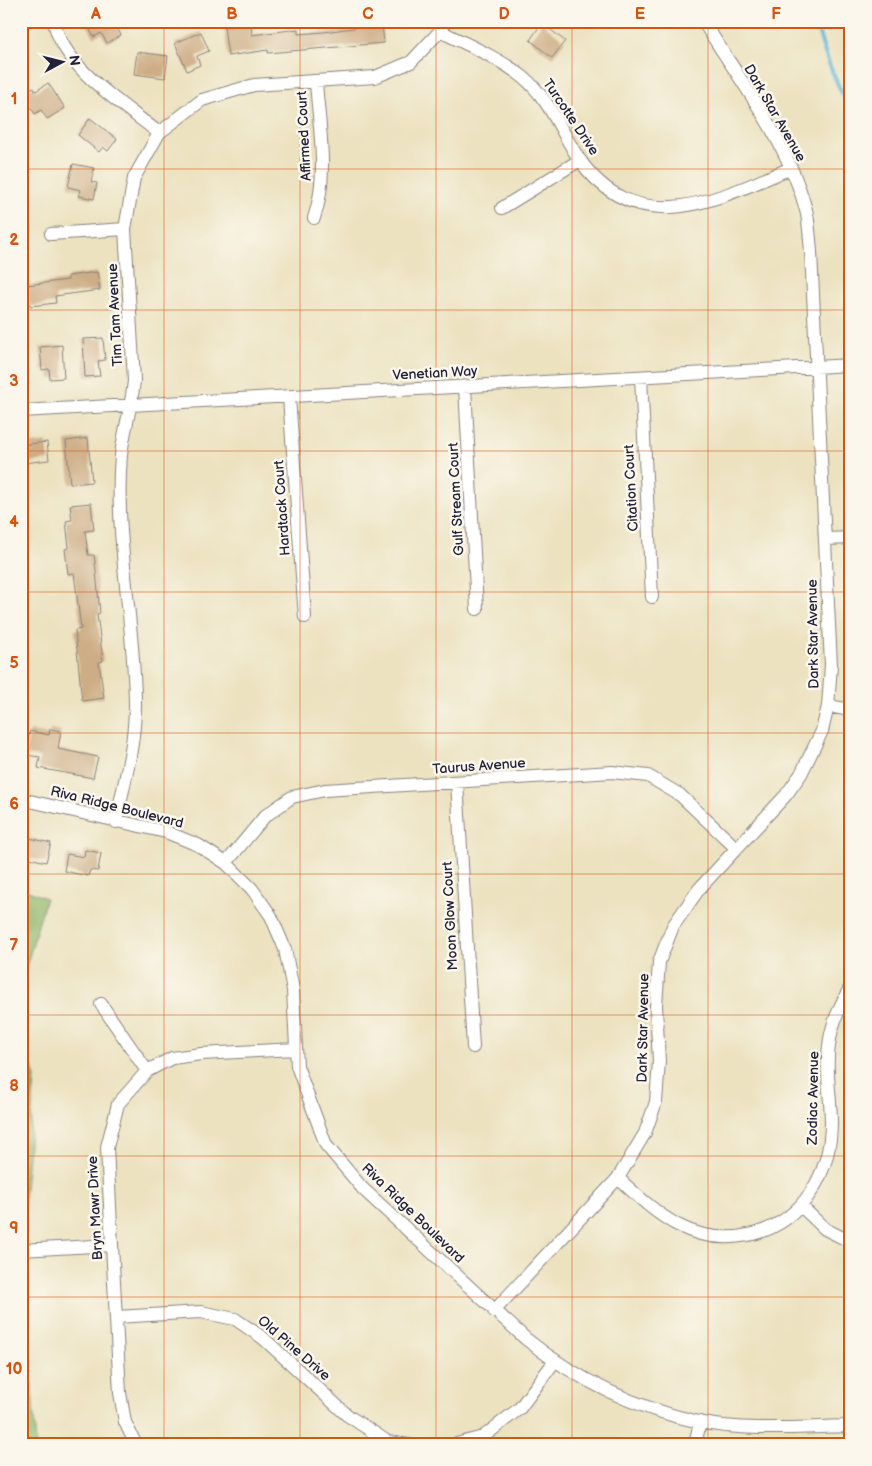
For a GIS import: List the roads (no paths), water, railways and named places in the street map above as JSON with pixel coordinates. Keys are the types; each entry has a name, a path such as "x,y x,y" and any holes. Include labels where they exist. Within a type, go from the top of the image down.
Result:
{"street":[{"path":"54,21 56,34 76,64 158,133"},
{"name":"Dark Star Avenue","path":"494,1311 618,1178 645,1133 656,1102 659,1061 656,1006 660,962 673,926 699,889 786,795 801,774 822,731 828,706 831,665 826,539 812,252 807,214 791,168 773,133 703,21"},
{"name":"Tim Tam Avenue","path":"116,822 133,742 135,705 122,507 122,454 132,404 134,380 125,229 134,178 158,133 202,100 254,85 375,77 411,62 442,26"},
{"name":"Turcotte Drive","path":"442,26 524,78 543,99 580,160 610,192 644,205 676,208 718,199 791,168"},
{"name":"Affirmed Court","path":"314,218 321,197 322,172 316,82"},
{"path":"502,208 580,160"},
{"path":"51,234 125,229"},
{"name":"Venetian Way","path":"21,411 851,365"},
{"name":"Citation Court","path":"641,377 652,597"},
{"name":"Gulf Stream Court","path":"465,387 478,609"},
{"name":"Hardtack Court","path":"289,397 305,617"},
{"path":"826,539 851,538"},
{"path":"828,706 851,710"},
{"name":"Taurus Avenue","path":"226,863 265,816 292,797 325,790 612,772 648,776 680,795 736,848"},
{"name":"Moon Glow Court","path":"457,782 473,1047"},
{"name":"Riva Ridge Boulevard","path":"21,799 166,832 198,845 226,863 252,889 271,916 285,948 292,990 297,1066 326,1145 363,1189 494,1311 554,1362 594,1386 649,1408 700,1422 791,1428 851,1426"},
{"name":"Zodiac Avenue","path":"618,1178 668,1221 700,1235 736,1238 764,1231 801,1206 815,1188 827,1159 831,1122 828,1080 829,1046 837,1013 851,986"},
{"path":"101,1004 147,1071"},
{"name":"Bryn Mawr Drive","path":"136,1445 125,1422 120,1392 112,1245 107,1147 118,1104 147,1071 172,1058 295,1049"},
{"path":"801,1206 826,1229 851,1242"},
{"path":"21,1250 112,1245"},
{"name":"Old Pine Drive","path":"116,1317 201,1312 235,1319 264,1338 347,1415 388,1442 409,1445"},
{"path":"453,1445 483,1438 520,1408 554,1362"},
{"path":"695,1445 700,1422"}],"waterway":[{"path":"816,21 830,67 851,110"}]}
